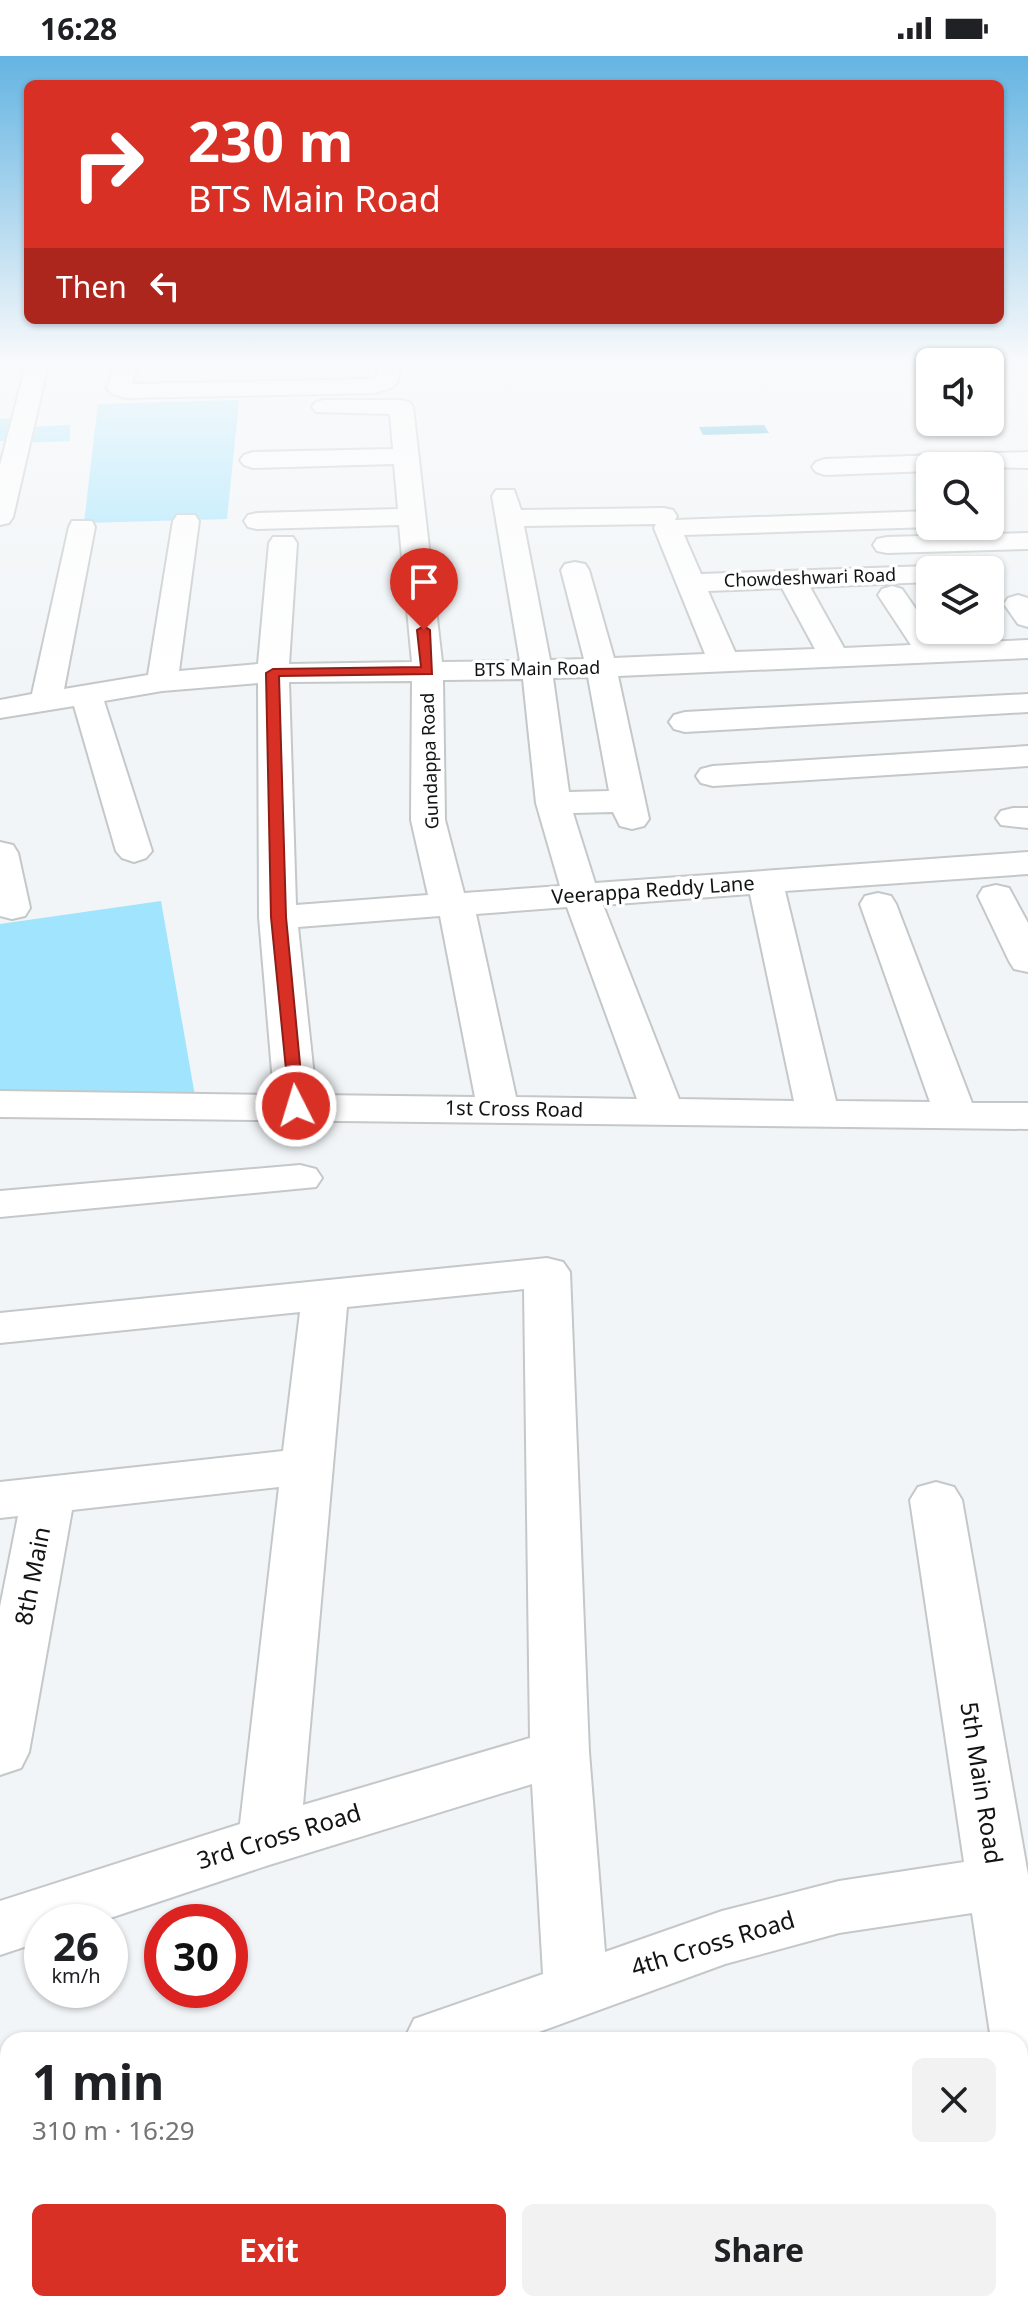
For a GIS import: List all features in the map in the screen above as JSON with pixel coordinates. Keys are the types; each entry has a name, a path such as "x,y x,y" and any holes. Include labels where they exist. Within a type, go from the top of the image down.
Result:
{"street":[{"path":"0,517 11,470"},
{"name":"Gundappa Road","path":"408,470 427,671 428,820 452,904 498,1109"},
{"path":"379,486 409,486"},
{"path":"663,1111 581,896 553,803 537,670 507,507 671,524 1028,541"},
{"path":"1004,517 1028,516"},
{"path":"257,521 412,517"},
{"path":"671,524 916,519"},
{"path":"162,682 186,521"},
{"path":"671,524 690,583 724,662"},
{"path":"46,701 82,527"},
{"path":"283,543 273,673 278,917 296,1106"},
{"path":"553,803 630,810 601,667 575,570"},
{"name":"Chowdeshwari Road","path":"690,583 916,575"},
{"path":"791,579 834,657"},
{"path":"892,595 931,653"},
{"name":"BTS Main Road","path":"0,709 162,682 273,673 537,670 931,653 1027,656"},
{"path":"678,689 1027,656"},
{"path":"86,694 134,851"},
{"path":"685,722 1028,703"},
{"path":"713,776 1028,756"},
{"path":"0,853 12,908"},
{"name":"Veerappa Reddy Lane","path":"278,917 1028,863"},
{"path":"765,882 818,1113"},
{"path":"996,896 1028,961"},
{"path":"878,904 956,1115"},
{"name":"1st Cross Road","path":"0,1104 1028,1116"},
{"path":"0,1204 300,1178"},
{"path":"0,1328 547,1272 560,1752 576,1989"},
{"path":"269,1840 325,1295"},
{"path":"24,1497 308,1466"},
{"name":"8th Main","path":"0,1752 24,1497"},
{"name":"5th Main Road","path":"936,1500 1022,2032"},
{"name":"3rd Cross Road","path":"0,1928 269,1840 560,1752"},
{"name":"4th Cross Road","path":"459,2032 722,1938 796,1917 839,1907 997,1883"}],"shaded area":[{"path":"90,470 232,470 227,519 84,523"},
{"path":"161,901 195,1096 0,1093 0,924"}],"route":[{"path":"296,1106 278,917 273,673 427,671 424,630"}]}
